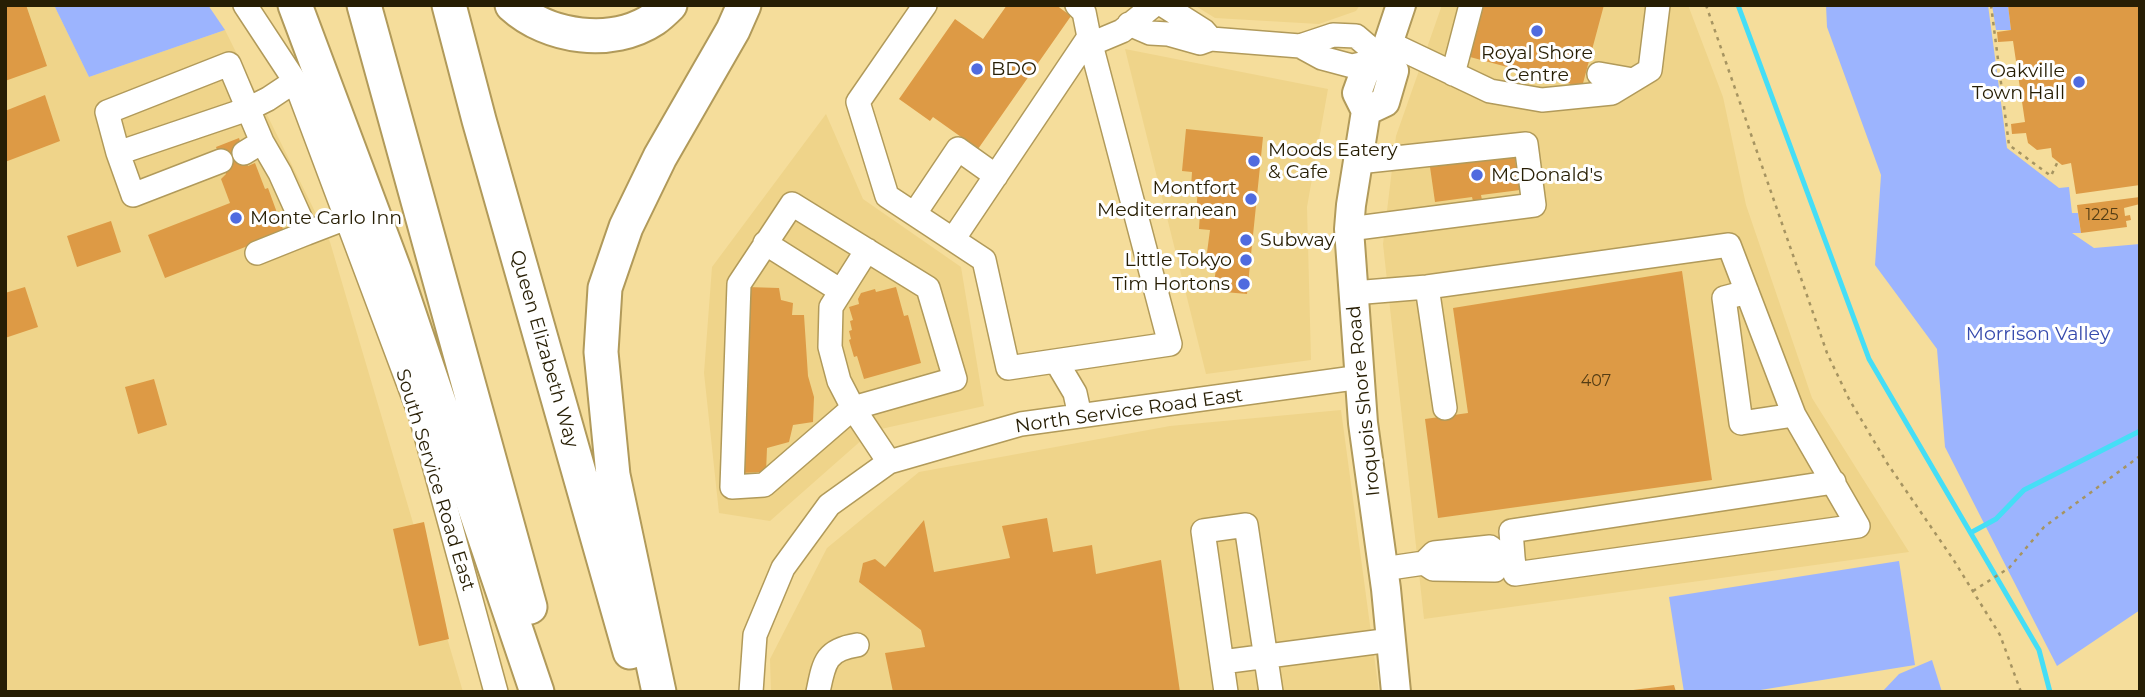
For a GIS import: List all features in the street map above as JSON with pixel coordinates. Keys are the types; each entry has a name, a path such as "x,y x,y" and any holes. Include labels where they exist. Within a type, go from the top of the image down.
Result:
{"highway":[{"path":"295,5 395,272 537,692"},
{"path":"364,5 554,692"},
{"name":"Queen Elizabeth Way","path":"449,5 478,120 641,692"},
{"path":"512,5 539,23 568,33 592,36 617,34 636,28 653,20 670,5"},
{"path":"659,692 613,475 601,352 605,288 625,227 660,157 733,30 744,5"}],"main road":[{"name":"Iroquois Shore Road","path":"1396,692 1363,423 1349,229 1366,111 1385,102 1394,71 1386,51 1401,5"}],"street":[{"name":"South Service Road East","path":"245,5 295,81 421,417 496,692"},
{"path":"925,5 858,102 887,196 984,260 1009,368 1170,344 1084,12 1077,5"},
{"path":"954,238 1090,40 1122,30 1154,5"},
{"path":"1163,5 1204,31 1211,39"},
{"path":"1453,74 1471,5"},
{"path":"1129,24 1150,33 1168,34 1200,43 1211,39 1300,46 1333,35 1356,36 1386,51 1453,74 1490,91 1542,100 1612,93 1650,70 1658,5"},
{"path":"221,161 133,195 107,112 229,64 248,109 253,148 280,173 307,233"},
{"path":"1599,74 1633,80"},
{"path":"118,153 248,109 295,81"},
{"path":"1349,229 1534,205 1526,144 1358,162"},
{"path":"915,213 958,149 996,176"},
{"path":"792,204 867,250 928,288 955,379 852,408 764,485 732,487 739,284 792,204"},
{"path":"257,253 346,218"},
{"path":"765,243 841,291"},
{"path":"1353,293 1427,286 1729,245 1794,415 1833,482 1858,526 1515,574 1509,557 1511,531 1833,482"},
{"path":"867,250 831,307 830,347 838,381 852,408 889,462"},
{"path":"1427,286 1445,408"},
{"path":"1747,292 1724,298 1741,423 1794,415"},
{"path":"1056,361 1075,393 1080,416"},
{"name":"North Service Road East","path":"751,692 755,635 783,568 829,506 889,462 1021,425 1361,377"},
{"path":"1226,692 1203,531 1246,525 1271,692"},
{"path":"1383,569 1424,563 1434,553 1490,547 1509,557"},
{"path":"1222,662 1391,640"},
{"path":"818,692 828,657 840,648 857,645"}],"path":[{"path":"1706,5 1827,353 1849,399 1887,463 2000,635 2021,692"},
{"path":"1991,5 2009,145 2051,176 2058,161"},
{"path":"1973,591 2009,568 2044,527 2140,456"}],"shaded area":[{"path":"5,5 54,5 89,77 225,30 330,242 463,692 5,692"},
{"path":"1194,5 1360,5 1356,11 1319,24 1215,18"},
{"path":"1442,5 1688,5 1723,97 1746,205 1812,398 1909,552 1424,619 1383,244 1396,136"},
{"path":"1125,49 1328,89 1307,207 1311,360 1206,374"},
{"path":"826,114 863,199 961,267 984,406 872,431 770,521 719,513 704,373 712,267"},
{"path":"1341,410 1379,692 771,692 770,659 827,548 919,472 1170,426"}],"green space":[{"path":"54,5 208,5 225,30 89,77"},
{"name":"Morrison Valley","path":"1826,5 1988,5 2007,148 2059,188 2069,187 2072,213 2078,213 2081,233 2072,233 2094,248 2140,244 2140,610 2057,666 1945,447 1937,349 1875,265 1881,175 1827,27"},
{"path":"1992,5 2008,5 2011,30 1996,30"},
{"path":"1899,561 1915,665 1748,692 1684,692 1669,597"},
{"path":"1932,660 1942,692 1882,692 1899,674"}],"building":[{"path":"5,5 26,5 47,66 5,81"},
{"name":"BDO","path":"1007,5 1056,5 1071,16 978,149 933,117 930,121 899,99 955,19 983,39"},
{"name":"Royal Shore Centre","path":"1484,5 1604,5 1582,87 1470,57"},
{"name":"Oakville Town Hall","path":"2008,5 2140,5 2140,185 2076,194 2071,163 2062,165 2052,157 2051,148 2037,150 2028,143 2026,133 2012,134 2011,124 2025,122 2013,41 1998,42 1997,32 2011,30"},
{"path":"45,95 60,141 5,162 5,111"},
{"path":"1186,129 1263,137 1247,294 1213,291 1217,261 1206,260 1210,230 1199,229 1200,213 1196,213 1198,189 1191,188 1192,172 1182,171"},
{"name":"Monte Carlo Inn","path":"239,138 248,166 255,163 265,189 268,188 284,232 165,278 148,235 230,203 221,179 226,174 216,147"},
{"name":"McDonald's","path":"1504,153 1504,158 1515,156 1516,166 1522,165 1525,184 1519,185 1520,190 1481,195 1482,200 1473,201 1472,197 1435,202 1430,167"},
{"path":"2140,197 2140,204 2124,208 2125,216 2130,215 2131,220 2126,221 2127,227 2081,233 2077,205"},
{"path":"111,221 121,252 77,267 67,236"},
{"path":"1682,271 1712,480 1438,518 1425,419 1468,413 1453,308"},
{"path":"25,287 38,327 5,338 5,293"},
{"path":"747,287 779,288 781,300 793,303 792,315 804,315 808,376 814,397 813,422 793,425 789,442 767,448 766,472 740,473"},
{"path":"896,287 904,316 908,315 921,363 864,379 849,340 849,331 852,330 850,321 853,320 849,307 859,304 861,293"},
{"path":"154,379 167,425 138,434 125,387"},
{"path":"1047,518 1053,552 1092,545 1096,574 1161,560 1180,692 893,692 885,653 925,647 921,630 859,582 863,563 875,559 885,567 924,520 934,572 1010,558 1002,526"},
{"path":"424,522 449,639 419,646 393,529"},
{"path":"1674,685 1676,692 1633,692 1633,690"}],"waterway":[{"path":"1738,5 1869,359 2039,650 2050,692"},
{"path":"1972,532 1996,519 2024,490 2140,431"}],"place":[{"name":"Royal Shore Centre","path":"1537,31"},
{"name":"BDO","path":"977,69"},
{"name":"Oakville Town Hall","path":"2079,82"},
{"name":"Moods Eatery & Cafe","path":"1254,161"},
{"name":"McDonald's","path":"1477,175"},
{"name":"Montfort Mediterranean","path":"1251,199"},
{"name":"Monte Carlo Inn","path":"236,218"},
{"name":"Subway","path":"1246,240"},
{"name":"Little Tokyo","path":"1246,260"},
{"name":"Tim Hortons","path":"1244,284"}]}
